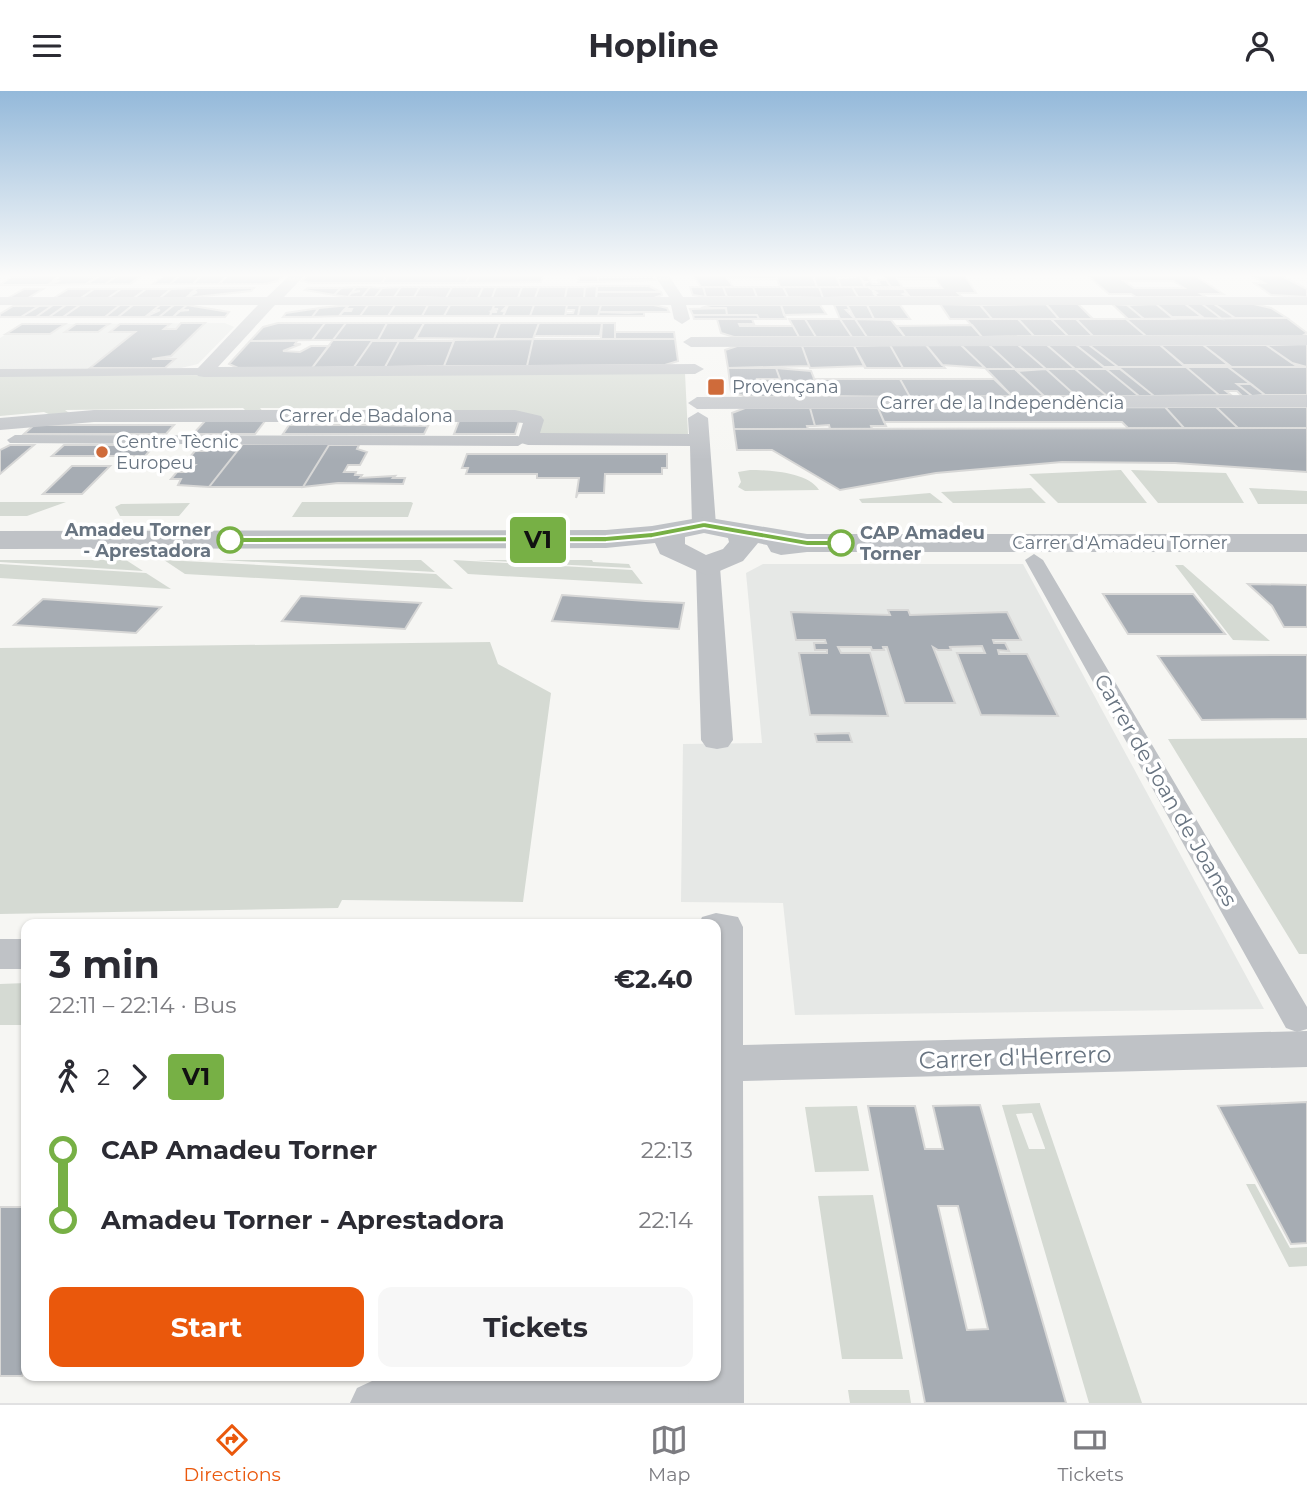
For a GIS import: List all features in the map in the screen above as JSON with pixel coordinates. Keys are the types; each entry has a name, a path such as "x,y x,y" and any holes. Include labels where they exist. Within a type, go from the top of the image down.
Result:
{"street":[{"path":"204,372 230,337"},
{"path":"689,337 695,369 704,525"},
{"path":"691,342 1307,340"},
{"path":"0,373 695,369"},
{"name":"Carrer de la Independència","path":"697,403 1307,401"},
{"name":"Carrer de Badalona","path":"4,431 94,416 515,416 534,420 528,439 699,440"},
{"name":"Carrer de Badalona","path":"4,431 518,441"},
{"path":"0,540 676,541 704,525 719,526 741,542 708,567"},
{"path":"676,541 708,567 717,740"},
{"name":"Carrer d'Amadeu Torner","path":"741,542 1307,543"},
{"name":"Carrer de Joan de Joanes","path":"1034,560 1302,1034"},
{"path":"0,954 21,954"},
{"name":"Carrer d'Herrero","path":"721,1063 779,1064 1302,1034"},
{"path":"372,1403 716,1401 716,1381"}],"shaded area":[{"path":"224,337 198,364 181,368 0,369 0,338"},
{"path":"685,373 688,434 539,435 542,421 379,413 373,408 260,408 264,413 248,413 243,408 65,410 72,415 53,416 44,412 0,416 0,376"},
{"path":"750,470 797,476 814,484 819,490 745,491 738,487 741,482 738,472"},
{"path":"1121,470 1147,503 1058,503 1029,474"},
{"path":"1131,470 1226,473 1244,503 1158,503"},
{"path":"1031,488 1046,503 953,503 941,492"},
{"path":"1249,488 1307,491 1307,504 1258,504"},
{"path":"930,493 943,503 862,503 859,499"},
{"path":"0,502 66,502 27,516 0,516"},
{"path":"302,502 413,503 408,517 292,517"},
{"path":"190,503 179,516 120,516 115,507 121,504"},
{"path":"126,560 143,571 0,562"},
{"path":"164,560 436,574 453,589 185,574"},
{"path":"221,560 421,560 435,572"},
{"path":"453,560 632,570 643,584 468,574"},
{"path":"476,560 592,560 629,564 631,568"},
{"path":"0,564 146,573 171,589 0,578"},
{"path":"763,564 1023,564 1264,1009 795,1015 783,903 681,902 683,744 762,743 746,573"},
{"path":"1175,565 1183,565 1270,641 1233,640"},
{"path":"490,642 498,664 551,693 523,902 342,900 338,908 0,914 0,648"},
{"path":"1307,738 1307,954 1299,954 1168,739"},
{"path":"21,983 21,1025 0,1025 0,984"},
{"path":"1040,1103 1142,1403 1089,1403 1002,1105","holes":["1032,1113 1045,1149 1029,1149 1016,1114"]},
{"path":"857,1106 869,1171 815,1172 805,1107"},
{"path":"1246,1184 1255,1184 1290,1248 1307,1247 1307,1266 1289,1267"},
{"path":"873,1195 903,1359 842,1359 818,1196"},
{"path":"848,1390 909,1390 911,1403 850,1403"}],"building":[{"path":"128,337 190,337 171,356 152,359 175,359 165,368 90,368"},
{"path":"254,337 314,337 312,340 250,341"},
{"path":"314,337 335,337 333,340 312,340"},
{"path":"335,337 379,337 378,340 333,340"},
{"path":"379,337 416,337 415,340 378,340"},
{"path":"415,337 495,337 494,339"},
{"path":"495,337 534,337 533,339"},
{"path":"675,337 675,339 615,339"},
{"path":"533,339 527,366 444,366 454,340"},
{"path":"533,339 675,339 678,361 665,365 527,366"},
{"path":"333,340 372,341 354,367 312,368"},
{"path":"250,341 297,341 295,344 301,344 283,351 300,352 311,346 329,346 312,368 238,368 229,364"},
{"path":"372,341 399,341 385,367 354,367"},
{"path":"399,341 454,341 444,366 385,367"},
{"path":"1307,344 1307,367 1292,363 1266,345"},
{"path":"890,345 926,345 945,368 903,368"},
{"path":"890,345 903,368 865,368 854,346"},
{"path":"926,345 961,345 985,368 942,365"},
{"path":"961,345 989,345 1015,369 986,369"},
{"path":"989,345 1018,345 1046,369 1015,369"},
{"path":"1018,345 1047,345 1075,369 1046,369"},
{"path":"1047,345 1076,345 1106,369 1075,369"},
{"path":"1076,345 1089,345 1118,367 1104,367"},
{"path":"1089,345 1160,345 1186,367 1118,367"},
{"path":"1160,345 1203,345 1229,365 1183,365"},
{"path":"1203,345 1266,345 1298,367 1231,367"},
{"path":"737,346 802,346 809,366 728,368 725,350"},
{"path":"802,346 854,346 865,366 810,368"},
{"path":"1118,367 1186,367 1219,395 1154,396"},
{"path":"1186,367 1228,367 1251,384 1237,384 1252,396 1242,396 1237,391 1226,391 1231,395 1219,395"},
{"path":"1228,367 1307,367 1307,395 1265,395"},
{"path":"728,368 776,368 780,379 757,379 761,397 744,396 731,392"},
{"path":"776,368 811,371 821,396 761,397 757,379 780,379"},
{"path":"986,369 1015,369 1044,396 1012,396"},
{"path":"1046,369 1076,396 1044,396 1017,371"},
{"path":"1046,369 1075,369 1107,396 1076,396"},
{"path":"1075,369 1106,369 1139,396 1107,396"},
{"path":"1106,369 1120,369 1154,396 1139,396"},
{"path":"814,379 900,379 910,397 821,396"},
{"path":"900,379 994,379 1012,396 910,397"},
{"path":"1237,384 1251,384 1265,395 1252,396"},
{"path":"1165,407 1184,428 1128,428 1122,422 884,422 878,408"},
{"path":"1165,407 1216,407 1238,428 1184,428"},
{"path":"1216,407 1307,407 1307,428 1238,428"},
{"path":"745,408 810,408 815,426 807,426 808,429 734,429 732,413"},
{"path":"810,408 878,408 886,426 871,426 872,429 830,429 829,425 815,426"},
{"path":"205,421 265,421 255,434 193,434"},
{"path":"459,421 519,421 515,434 454,434"},
{"path":"34,425 174,425 166,434 24,434"},
{"path":"289,425 428,426 424,434 283,434"},
{"path":"1307,428 1307,472 1175,463 1062,462 936,473 840,490 772,450 737,450 734,429"},
{"path":"336,444 329,445 303,487 209,487 242,445 235,445"},
{"path":"10,445 34,445 0,474 0,450"},
{"name":"Centre Tècnic Europeu","path":"64,445 155,445 145,456 52,456"},
{"path":"212,445 242,445 209,487 178,485 181,479 171,479 177,472 186,472 195,465 183,465 195,451 207,451"},
{"path":"329,445 359,445 357,449 367,452 360,465 348,465 344,472 356,472 355,475 362,475 360,478 405,478 403,484 338,483 303,487"},
{"path":"467,454 667,454 667,468 662,468 662,474 605,474 604,493 578,493 576,498 579,478 537,478 537,474 466,474 468,468 462,468"},
{"path":"72,466 110,466 82,494 43,494"},
{"path":"1248,584 1307,585 1307,627 1284,627 1272,606"},
{"path":"1103,594 1193,594 1225,634 1128,634"},
{"path":"562,595 684,603 679,629 552,621"},
{"path":"301,596 421,603 405,629 282,621"},
{"path":"43,599 161,607 136,633 14,625"},
{"path":"888,610 908,610 910,615 1007,612 1021,640 993,640 994,643 1005,643 1009,651 998,650 999,654 1027,654 1058,716 981,715 957,653 985,653 982,646 950,647 951,650 938,650 933,647 955,703 905,703 887,647 883,647 884,650 872,650 871,647 838,647 841,653 870,653 888,716 810,715 799,653 827,653 827,650 815,650 814,643 826,643 825,640 796,640 791,612 890,615"},
{"path":"1307,655 1307,719 1202,720 1158,656"},
{"path":"849,733 852,742 817,742 815,734"},
{"path":"1307,1102 1307,1243 1291,1244 1218,1106"},
{"path":"980,1105 1066,1403 925,1403 868,1106 915,1106 925,1149 943,1149 933,1106","holes":["938,1206 958,1206 988,1329 967,1330"]},
{"path":"0,1207 21,1207 21,1376 0,1376"}],"bus line":[{"name":"V1","path":"230,540 606,539 652,535 704,525 807,543 841,543"}],"place":[{"name":"Provençana","path":"716,387"},
{"name":"Centre Tècnic Europeu","path":"102,452"},
{"name":"Amadeu Torner - Aprestadora","path":"230,540"},
{"name":"CAP Amadeu Torner","path":"841,543"}]}
